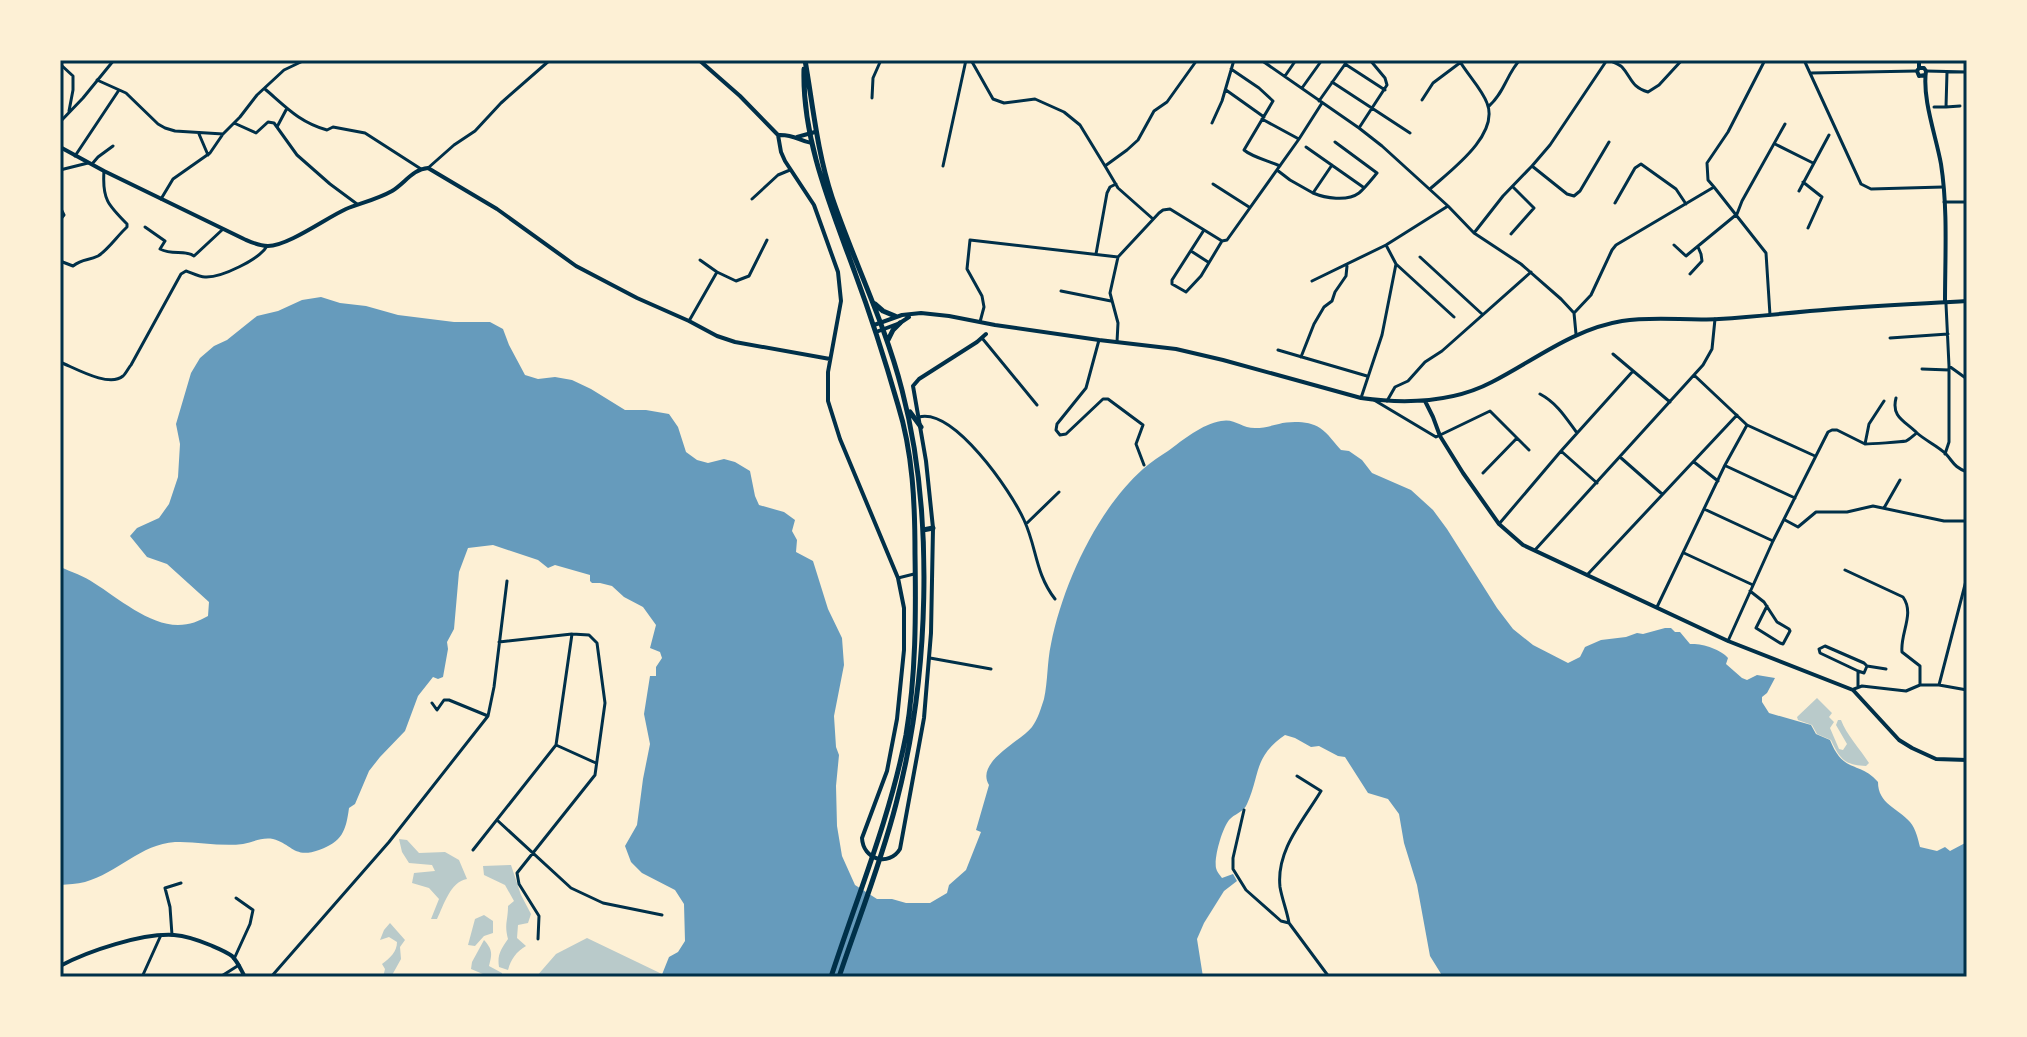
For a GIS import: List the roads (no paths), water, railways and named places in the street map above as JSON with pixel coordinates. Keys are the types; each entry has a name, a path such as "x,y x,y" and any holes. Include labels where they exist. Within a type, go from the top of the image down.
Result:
{"highway":[{"path":"805,60 815,143 832,212 875,328 906,435 915,507 915,649 907,726 880,848 831,977"},
{"path":"815,143 835,204 888,340 907,408 924,551 914,722 902,781 839,977"},
{"path":"875,304 895,316"},
{"path":"888,340 900,323"},
{"path":"907,408 921,427"},
{"path":"923,530 933,528"}],"main road":[{"path":"699,60 778,135 781,152 790,170 814,205 838,272 841,301 830,359 828,401 898,578 904,608 905,638 897,719 887,771 862,841 864,850 871,856 890,859 900,849 924,718 930,658 933,528 921,427 913,389 916,382 984,336"},
{"path":"1920,60 1941,164 1945,302"},
{"path":"778,135 797,137 813,132"},
{"path":"797,137 815,143"},
{"path":"60,147 223,229 255,244 267,246 393,190 421,169 428,168 486,202 576,266 637,298 735,342 830,359"},
{"path":"883,326 895,316 921,313 949,316 987,324 1176,349 1361,398 1424,401 1489,384 1576,334 1623,321 1715,319 1967,301"},
{"path":"875,328 900,323 911,315"},
{"path":"1433,417 1441,399"},
{"path":"1424,401 1440,436 1499,524 1517,541 1728,641 1856,688 1899,740 1936,759 1967,760"},
{"path":"60,966 115,945 172,935 188,937 222,950 234,959 245,977"}],"street":[{"path":"60,122 114,60"},
{"path":"161,199 175,177 208,155 257,95 284,70 305,60"},
{"path":"428,168 475,131 501,103 550,60"},
{"path":"872,98 873,78 881,60"},
{"path":"943,166 969,60"},
{"path":"969,60 993,99 1004,103 1038,100 1064,112 1080,125 1116,184 1153,219"},
{"path":"1105,166 1138,140 1150,116 1167,102 1197,60"},
{"path":"1212,123 1234,60"},
{"path":"1261,60 1359,128 1430,189 1474,233 1531,272 1574,313 1576,334"},
{"path":"1285,76 1296,60"},
{"path":"1302,88 1322,60"},
{"path":"1359,128 1387,83 1370,60"},
{"path":"1488,106 1503,89 1520,60"},
{"path":"1474,233 1550,145 1608,60 1623,68 1631,82 1648,92 1659,85 1682,60"},
{"path":"1765,60 1728,132 1707,163 1708,180 1766,253 1770,315"},
{"path":"1804,60 1858,180 1864,186 1871,189 1943,187"},
{"path":"1422,100 1433,83 1460,61 1490,111 1485,132 1477,143 1430,189"},
{"path":"1204,230 1172,280 1174,285 1186,292 1279,168 1346,62 1385,90"},
{"path":"60,64 73,76 69,111"},
{"path":"1231,69 1272,99 1244,150 1247,153 1260,157 1279,168 1290,180 1325,198 1357,195 1376,171 1335,142"},
{"path":"1946,107 1947,72"},
{"path":"1811,73 1967,72"},
{"path":"97,80 130,96 161,126 175,131 223,134"},
{"path":"1332,82 1410,133"},
{"path":"265,89 286,110 306,122 327,130 333,127 363,132 421,169"},
{"path":"75,156 119,90"},
{"path":"1226,90 1263,118 1299,139"},
{"path":"1934,107 1960,106"},
{"path":"277,127 286,110"},
{"path":"234,123 256,133 270,121 297,155 358,205"},
{"path":"1674,245 1686,256 1737,214 1785,124"},
{"path":"199,134 208,155"},
{"path":"1799,191 1829,135"},
{"path":"1532,166 1567,194 1574,196 1609,142"},
{"path":"1775,144 1813,163"},
{"path":"60,170 90,164 113,146"},
{"path":"1306,147 1363,187"},
{"path":"1615,203 1635,168 1641,164 1670,184 1686,204"},
{"path":"1313,193 1332,165"},
{"path":"752,199 774,179 790,170"},
{"path":"60,261 73,266 82,259 95,257 127,227 103,192 104,171"},
{"path":"1803,182 1822,197 1808,228"},
{"path":"1096,254 1107,193 1116,184"},
{"path":"1213,184 1249,207"},
{"path":"1511,234 1534,209 1512,186"},
{"path":"1574,313 1591,295 1616,245 1714,187"},
{"path":"1944,202 1967,202"},
{"path":"1312,281 1386,245 1448,206"},
{"path":"60,207 64,215 60,220"},
{"path":"1117,342 1118,323 1110,293 1118,257 1153,219 1163,210 1170,209 1222,241"},
{"path":"145,227 165,241 160,249 171,254 189,252 193,256 223,229"},
{"path":"700,260 736,281 749,276 767,240"},
{"path":"980,322 984,307 982,296 967,269 970,240 1118,257"},
{"path":"1386,245 1396,264 1454,317"},
{"path":"60,362 102,379 122,377 181,274 186,271 205,277 227,272 263,253 267,246"},
{"path":"1690,274 1702,261 1698,247"},
{"path":"1191,251 1209,263"},
{"path":"1420,257 1482,314"},
{"path":"1301,357 1314,324 1346,276 1346,264"},
{"path":"1361,398 1382,335 1396,264"},
{"path":"689,321 717,272"},
{"path":"1387,401 1395,387 1408,381 1425,362 1442,351 1531,272"},
{"path":"1061,291 1111,301"},
{"path":"1945,302 1949,368 1949,442 1945,454"},
{"path":"1535,550 1703,365 1712,349 1715,319"},
{"path":"984,336 987,324"},
{"path":"984,336 995,325"},
{"path":"1890,338 1948,334"},
{"path":"984,336 1037,405"},
{"path":"1099,340 1086,388 1057,424 1056,430 1060,435 1066,434 1103,399 1108,399 1143,425 1136,444 1144,465"},
{"path":"1278,350 1368,376"},
{"path":"1613,354 1670,402"},
{"path":"1922,369 1949,368 1967,379"},
{"path":"1499,524 1633,371"},
{"path":"1694,375 1747,425 1815,456"},
{"path":"1540,394 1556,405 1577,433"},
{"path":"1896,398 1896,414 1954,465 1967,472"},
{"path":"1374,400 1434,437 1490,411 1529,450"},
{"path":"1865,444 1869,424 1884,401"},
{"path":"919,417 927,415 938,418 970,443 1019,509 1043,579 1055,599"},
{"path":"1588,574 1737,415"},
{"path":"1657,607 1747,425"},
{"path":"1728,641 1773,541 1828,432 1837,430 1865,444 1908,441 1917,433"},
{"path":"1483,473 1517,438"},
{"path":"1561,451 1597,483"},
{"path":"1620,456 1662,494"},
{"path":"1694,462 1718,481"},
{"path":"1725,465 1795,498"},
{"path":"1884,508 1900,480"},
{"path":"1026,524 1059,492"},
{"path":"1785,520 1798,527 1816,512 1847,512 1873,506 1944,521 1967,521"},
{"path":"1704,509 1773,541"},
{"path":"1683,553 1753,585"},
{"path":"1845,570 1897,592 1908,604 1901,646 1902,652 1920,666 1920,685"},
{"path":"898,578 916,574"},
{"path":"1939,685 1967,577"},
{"path":"271,977 389,842 488,716 507,581"},
{"path":"1750,591 1767,606 1777,622 1790,631 1783,644 1756,628 1767,606"},
{"path":"473,850 556,745 572,634"},
{"path":"499,642 589,635 597,643 605,703 593,778 517,873 519,884 539,916 538,939"},
{"path":"1867,666 1864,673 1858,671 1820,653 1819,649 1825,646 1867,666 1886,669"},
{"path":"930,658 991,669"},
{"path":"1858,671 1856,688 1906,691 1920,685 1939,685 1967,690"},
{"path":"432,703 437,710 444,700 449,700 488,716"},
{"path":"556,745 597,763"},
{"path":"1297,776 1321,791 1289,842 1283,856 1280,884 1289,923 1329,977"},
{"path":"1244,810 1232,861 1233,869 1246,890 1279,919 1289,923"},
{"path":"497,820 575,890 603,903 662,915"},
{"path":"172,935 165,888 181,883"},
{"path":"234,959 253,910 236,898"},
{"path":"142,977 161,935"},
{"path":"220,977 239,965"}],"water":[{"path":"321,297 398,315 454,322 490,322 503,329 525,375 538,379 555,377 572,380 625,410 669,414 678,427 686,452 697,460 708,463 724,459 750,471 759,505 784,512 795,520 792,531 797,540 796,552 813,561 828,609 842,638 844,665 834,716 839,755 837,826 842,856 855,885 877,899 930,903 947,893 949,885 966,870 981,832 976,830 989,785 986,777 988,768 1036,721 1044,699 1051,644 1073,573 1097,527 1126,486 1156,459 1207,425 1230,421 1255,428 1300,422 1320,428 1341,450 1349,451 1362,460 1372,473 1411,490 1433,510 1497,608 1513,629 1533,645 1568,663 1580,657 1585,647 1601,640 1671,628 1680,632 1690,644 1700,644 1721,652 1728,658 1726,664 1742,678 1747,680 1757,675 1775,678 1762,697 1769,713 1811,725 1816,734 1830,740 1846,763 1871,775 1878,782 1885,801 1912,825 1920,847 1937,851 1945,847 1950,851 1967,842 1967,977 1443,977 1430,956 1417,885 1399,814 1388,799 1368,793 1345,757 1285,735 1263,758 1246,807 1229,820 1221,836 1216,869 1222,878 1233,874 1237,881 1224,891 1197,939 1203,977 661,977 669,957 678,952 685,941 684,904 675,890 642,873 631,862 625,846 637,825 650,744 644,714 650,676 656,676 656,667 662,658 660,652 650,648 656,625 643,607 612,586 592,583 590,575 555,565 548,568 538,560 493,545 468,548 459,572 454,629 447,642 443,677 433,677 418,696 405,731 369,771 355,804 349,808 344,829 333,843 304,853 269,839 234,845 175,842 140,853 97,878 60,885 60,567 86,578 156,621 182,625 208,616 209,602 167,564 147,557 130,536 137,528 159,518 169,504 178,477 180,444 176,424 191,373 200,358 257,316 302,300"}]}
